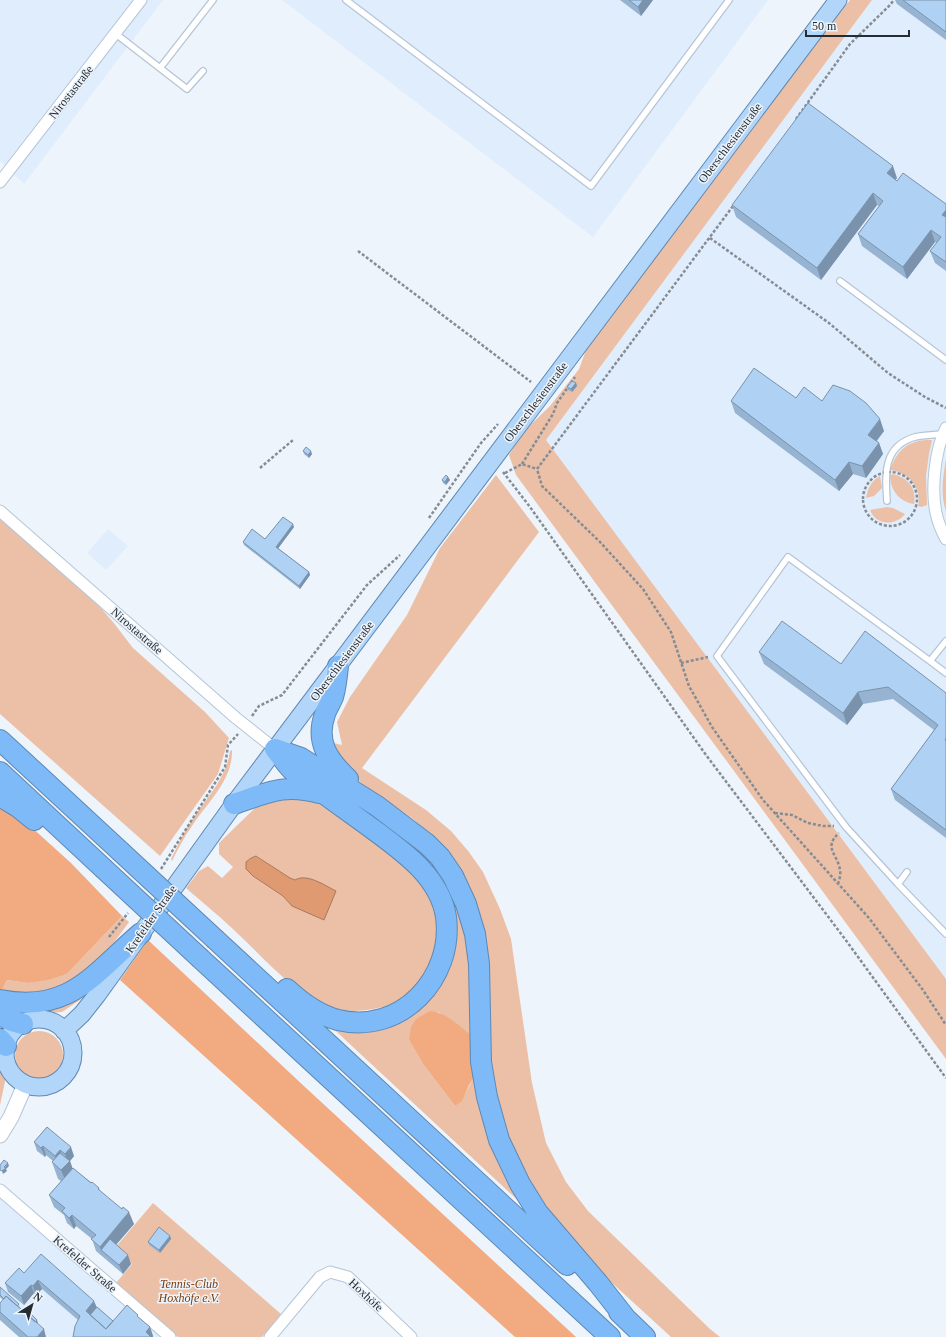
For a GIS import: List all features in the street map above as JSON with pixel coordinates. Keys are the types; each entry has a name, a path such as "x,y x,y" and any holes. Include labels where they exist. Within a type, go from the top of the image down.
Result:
{"highway":[{"path":"338,666 333,697 323,719 323,745 338,770 377,806"},
{"path":"0,740 120,850 161,882 221,936 645,1337"},
{"path":"221,936 296,998 313,1009 338,1020 362,1022 389,1016 412,1003 430,985 440,966 447,937 445,916 435,888 407,855 292,770 275,749"},
{"path":"275,749 301,758 377,806 427,844 447,866 458,884 475,934 480,978 481,1062 487,1097 499,1140 525,1194 538,1213 628,1320"},
{"path":"0,772 98,872"},
{"path":"234,804 282,789 304,790 325,795"},
{"path":"0,796 13,803 98,872 196,961 299,1049 610,1337"},
{"path":"0,1000 17,1003 37,1002 64,996 92,977 141,933"},
{"path":"0,1014 12,1021 23,1024"}],"main road":[{"name":"Oberschlesienstraße","path":"234,804 838,0"},
{"name":"Krefelder Straße","path":"64,1031 88,1006 234,804"},
{"path":"33,1020 48,1020 64,1031 69,1037 73,1058 70,1068 64,1076 56,1083 46,1087 35,1087 16,1079 6,1062 3,1042 16,1029 33,1020"},
{"path":"0,1135 11,1117 25,1084"}],"street":[{"name":"Nirostastraße","path":"0,182 141,0"},
{"path":"944,431 934,474 936,514 946,540"},
{"name":"Nirostastraße","path":"0,511 244,725 275,749"},
{"name":"Krefelder Straße","path":"0,1190 170,1337"},
{"name":"Hoxhöfe","path":"270,1337 320,1277 330,1272 348,1277 411,1337"}],"lane":[{"path":"160,68 213,0"},
{"path":"346,0 592,186 729,0"},
{"path":"116,34 187,89 203,71"},
{"path":"840,281 946,360"},
{"path":"887,501 885,478 888,460 898,446 915,437 944,431"},
{"path":"946,673 788,557 717,656 846,827 946,934"},
{"path":"930,661 946,641"},
{"path":"898,884 907,872"}],"path":[{"path":"794,122 850,44 894,0"},
{"path":"537,469 734,206"},
{"path":"710,238 829,323 888,373 925,397 946,408"},
{"path":"358,251 531,382"},
{"path":"578,374 557,403 553,414 522,464 505,473 706,755 845,939 946,1078"},
{"path":"260,468 293,440"},
{"path":"522,464 537,469"},
{"path":"537,469 542,486 600,542 643,589 671,632 689,686 712,727 763,800 869,918 923,990 946,1025"},
{"path":"161,882 167,861 225,767 228,745 259,706 282,695 367,585 400,556"},
{"path":"681,663 717,656"},
{"path":"775,813 792,815 808,823 823,826 846,827"},
{"path":"838,884 840,870 833,854 831,844 834,837 846,827"},
{"path":"106,942 130,911"}],"shaded area":[{"path":"0,0 163,0 24,184 0,161"},
{"path":"282,0 768,0 593,237"},
{"path":"872,0 946,0 946,979 546,440"},
{"path":"108,529 128,546 106,570 87,553"},
{"path":"0,806 29,825 71,863 122,916 67,974 47,980 28,983 7,980 0,994"},
{"path":"256,856 290,878 295,880 300,878 310,879 336,891 324,920 292,906 283,896 253,876 246,869 246,862"},
{"path":"148,940 576,1337 515,1337 120,980"},
{"path":"430,1011 442,1014 476,1039 475,1076 462,1101 455,1106 423,1064 409,1040 411,1027 416,1019"},
{"path":"0,1197 162,1337 44,1337 34,1328 39,1322 30,1315 25,1320 0,1298"}],"green space":[{"path":"850,0 872,0 546,440 946,979 946,1059 516,475 509,455 521,434 550,406 579,369 588,345"},
{"path":"932,440 926,476 927,505 921,507 918,506 919,499 916,487 908,477 897,471 890,470 896,456 905,447 917,441"},
{"path":"946,459 946,511 943,499 943,479"},
{"path":"893,474 903,478 910,484 915,498 914,504 904,501 896,494 890,480 890,475"},
{"path":"496,475 539,532 362,768 426,810 451,831 469,852 483,872 500,909 511,939 532,1083 546,1143 566,1182 588,1211 720,1337 671,1337 611,1282 575,1243 559,1225 526,1176 505,1129 494,1090 488,1041 488,967 445,849 413,819 347,773 329,742 342,745 337,722 350,697 407,615 440,548"},
{"path":"880,476 882,488 874,496 866,498 870,485"},
{"path":"887,507 893,508 905,514 897,521 886,522 877,519 870,510"},
{"path":"0,519 99,606 133,648 205,712 229,738 218,774 160,856 0,714"},
{"path":"232,750 231,761 224,781 189,830 172,861 171,859 187,828 220,780 228,761 230,751"},
{"path":"308,796 323,804 393,854 421,883 430,897 435,911 437,926 433,956 427,970 419,982 409,994 397,1003 371,1010 348,1011 326,1006 314,1000 279,974 226,922 186,888 199,871 208,866 222,878 233,867 219,854 219,843 259,804 272,799","holes":["257,856 289,878 295,880 292,906 283,896 253,876 251,858"]},
{"path":"346,797 401,837 421,854 443,878 455,899 471,951 476,1039 438,1012 409,1040 423,1064 455,1106 464,1096 475,1076 525,1207 325,1021 422,1001 447,906"},
{"path":"122,916 129,922 113,944 85,974 74,982 63,989 46,995 0,994 7,980 28,983 67,974"},
{"path":"89,990 80,1000 62,1012 19,1015 0,1007"},
{"path":"39,1031 48,1033 56,1038 61,1046 63,1055 61,1064 56,1072 48,1077 39,1079 30,1077 22,1072 17,1064 15,1055 17,1046 22,1038 30,1033"},
{"path":"0,1057 6,1077 0,1105"},
{"name":"Tennis-Club Hoxhöfe e.V.","path":"153,1203 281,1314 262,1337 178,1337 116,1283 132,1264 114,1249"}],"building":[{"path":"629,0 643,0 638,7"},
{"path":"903,0 946,0 946,32"},
{"path":"808,103 893,166 887,173 897,181 903,173 946,204 946,210 942,215 946,217 946,262 930,251 941,237 931,230 903,267 858,234 883,201 873,193 817,268 732,205"},
{"path":"754,368 796,398 804,387 822,401 833,385 850,391 866,403 880,419 868,435 879,443 862,466 849,462 835,480 731,401"},
{"path":"572,381 576,383 571,389 567,387"},
{"path":"306,447 311,451 308,455 303,451"},
{"path":"446,475 448,477 445,482 442,480"},
{"path":"283,517 293,524 276,547 309,572 299,586 243,542 252,529 265,539"},
{"path":"782,621 841,664 865,631 946,693 946,830 891,789 938,725 888,687 858,692 843,713 759,652"},
{"path":"47,1127 71,1147 65,1154 60,1150 55,1156 43,1146 41,1148 34,1142"},
{"path":"60,1153 70,1161 61,1170 52,1162"},
{"path":"4,1160 8,1163 4,1167 6,1168 2,1171 0,1170 0,1165"},
{"path":"73,1168 91,1183 92,1182 122,1209 123,1207 129,1212 100,1247 91,1239 96,1235 72,1215 69,1218 62,1211 65,1208 49,1195"},
{"path":"159,1227 170,1236 159,1250 148,1242"},
{"path":"110,1239 128,1255 119,1265 101,1250"},
{"path":"41,1254 94,1301 86,1311 106,1329 127,1305 150,1327 146,1332 151,1337 73,1337 75,1326 80,1316 38,1280 21,1296 5,1283 19,1268 24,1273"},
{"path":"0,1287 19,1304 17,1306 6,1296 4,1299 0,1295"},
{"path":"6,1296 44,1329 37,1337 28,1337 0,1312 0,1303"},
{"path":"97,1307 113,1321 106,1329 90,1315"},
{"path":"29,1312 37,1320 35,1322 26,1314"}]}
